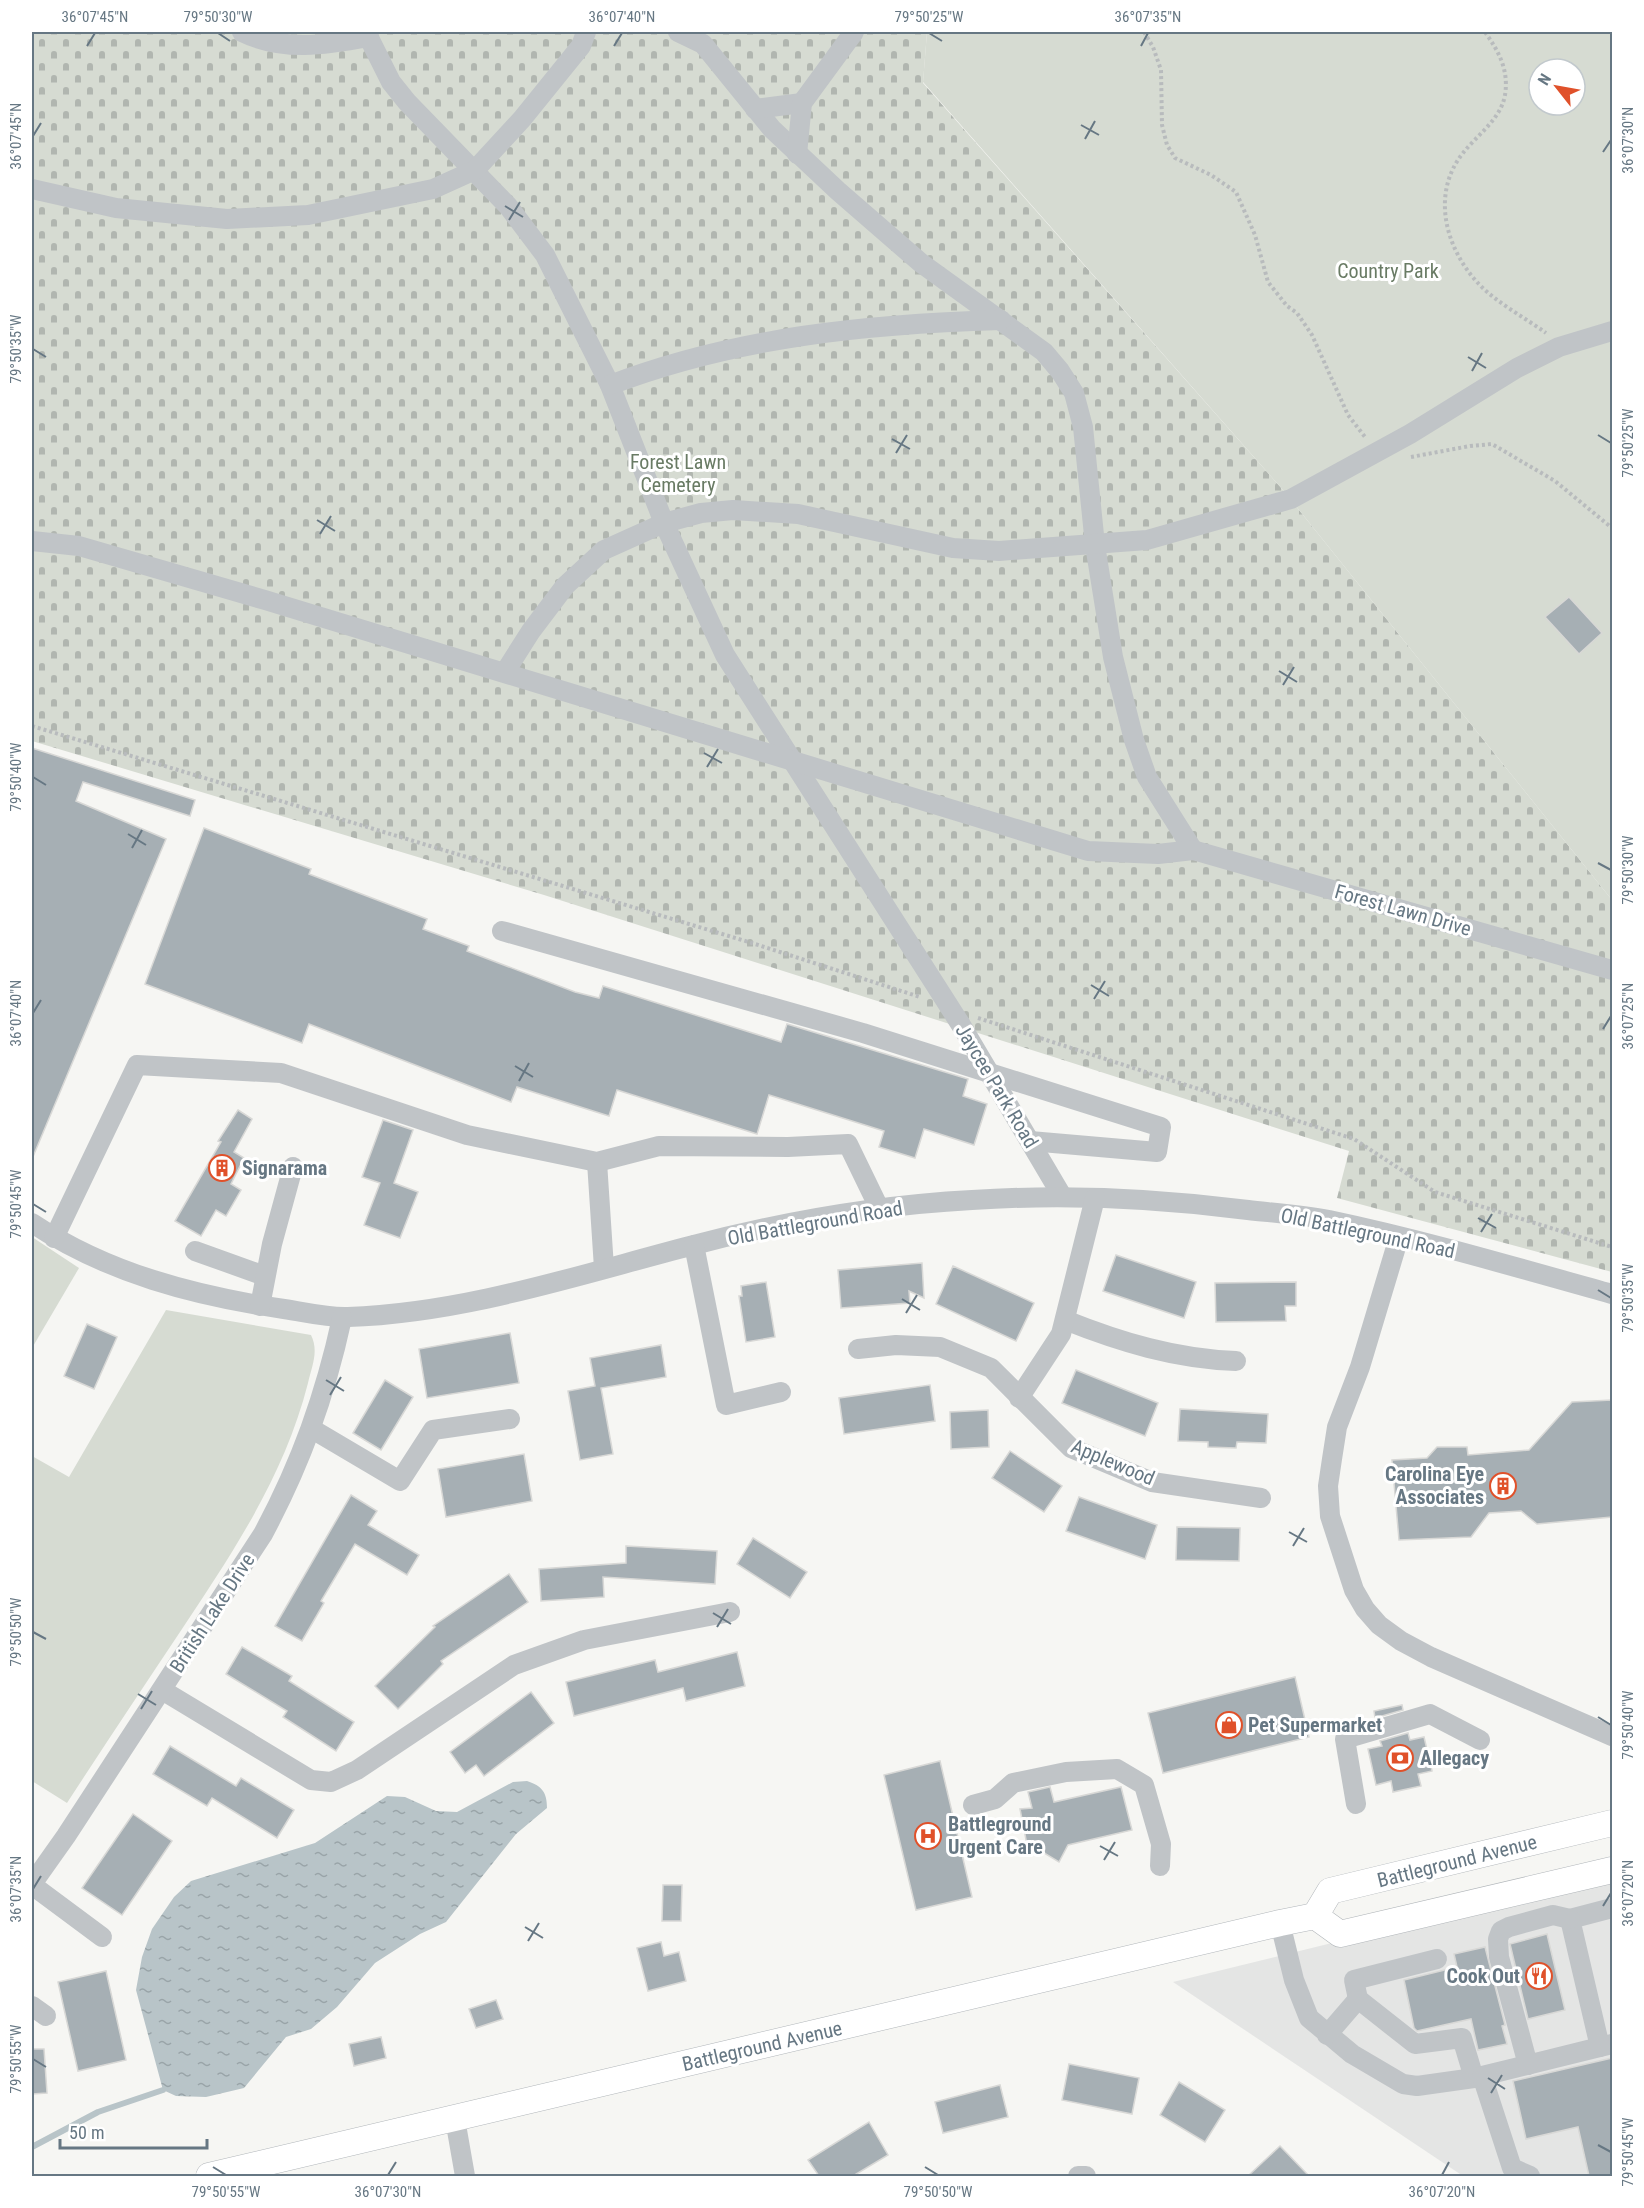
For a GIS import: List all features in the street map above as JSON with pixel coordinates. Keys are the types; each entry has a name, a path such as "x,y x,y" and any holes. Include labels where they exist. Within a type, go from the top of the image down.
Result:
{"main road":[{"name":"Battleground Avenue","path":"209,2176 1315,1916 1330,1891 1612,1823"},
{"path":"1315,1916 1340,1934 1612,1870"}],"street":[{"path":"242,32 289,46 322,46 367,34"},
{"path":"32,189 116,208 227,219 308,215 433,189 474,170 522,120 581,46 586,32"},
{"path":"32,541 79,546 504,672 1088,851 1158,854 1193,850 1147,777 1134,740 1113,657 1095,545 1083,426 1074,393 1044,352 921,263 797,154 755,109 703,44 678,32"},
{"path":"797,154 802,103 854,32"},
{"name":"Jaycee Park Road","path":"367,34 392,82 407,102 508,206 545,255 610,385 664,523 725,655 950,1008 1062,1196"},
{"path":"755,109 802,103"},
{"path":"610,385 663,365 770,340 916,323 1001,320"},
{"path":"504,672 565,586 604,550 664,523 701,513 733,510 798,514 953,548 999,551 1147,540 1291,499 1382,450 1482,388 1560,346 1612,331"},
{"name":"Forest Lawn Drive","path":"1193,850 1612,970"},
{"path":"502,931 736,995 988,1071 1161,1127 1157,1152 1030,1141"},
{"path":"54,1238 137,1065 281,1073 467,1135 597,1162 659,1146 788,1147 848,1144 880,1210"},
{"path":"597,1162 604,1268"},
{"path":"260,1306 265,1276 293,1167"},
{"name":"Old Battleground Road","path":"32,1223 54,1238 127,1273 224,1301 342,1318 399,1314 495,1297 693,1245 829,1217 968,1200 1062,1196 1171,1200 1324,1219 1612,1294"},
{"path":"1019,1398 1061,1334 1095,1198"},
{"path":"1399,1237 1360,1367 1337,1427 1330,1468 1330,1516 1354,1590 1365,1609 1379,1625 1401,1641 1431,1657 1612,1736"},
{"path":"693,1245 726,1405 781,1392"},
{"path":"195,1251 265,1276"},
{"name":"British Lake Drive","path":"32,1884 263,1534 288,1487 312,1429 330,1376 342,1318"},
{"path":"1065,1320 1116,1340 1203,1359 1236,1360"},
{"name":"Applewood","path":"858,1349 896,1345 940,1347 991,1368 1071,1448 1152,1482 1261,1498"},
{"path":"312,1429 400,1481 433,1430 510,1419"},
{"path":"162,1690 311,1780 332,1782 357,1770 514,1665 584,1640 730,1612"},
{"path":"1356,1804 1345,1739 1430,1714 1480,1740"},
{"path":"973,1805 994,1799 1013,1783 1066,1772 1117,1769 1144,1785 1161,1844 1160,1866"},
{"path":"32,1884 102,1937"},
{"path":"1528,2065 1499,1957 1498,1939 1501,1931 1553,1915 1570,1919 1612,1908"},
{"path":"1280,1923 1302,2004 1309,2018 1327,2035 1391,2080 1417,2086 1478,2077 1606,2045 1570,1919"},
{"path":"1437,1959 1354,1980 1358,1999 1415,2044 1462,2038 1512,2168 1530,2176"},
{"path":"1327,2035 1358,1999"},
{"path":"454,2119 465,2176"},
{"path":"1078,2176 1086,2176"}],"path":[{"path":"1144,32 1153,47 1161,70 1162,124 1171,152 1185,165 1211,175 1236,192 1255,235 1268,282 1287,306 1297,313 1312,335 1348,415 1370,443 1397,458 1492,444 1555,481 1612,528"},
{"path":"1485,32 1498,50 1506,72 1505,96 1497,116 1461,155 1450,178 1444,203 1446,225 1459,260 1478,283 1560,346"},
{"path":"32,726 752,943 1353,1139 1435,1192 1612,1247"}],"shaded area":[{"path":"1612,1874 1612,2176 1463,2176 1173,1982"}],"green space":[{"name":"Forest Lawn Cemetery","path":"32,32 927,32 923,83 1283,490 1612,900 1612,1272 1337,1198 1349,1151 544,895 32,741"},
{"name":"Country Park","path":"927,32 1612,32 1612,900 1283,490 923,82"},
{"path":"32,1237 79,1268 32,1348"},
{"path":"166,1310 311,1335 315,1353 313,1365 298,1417 271,1482 255,1513 219,1573 67,1803 32,1781 32,1456 69,1477"}],"water":[{"path":"527,1781 543,1790 547,1808 516,1834 446,1922 420,1934 375,1963 337,2007 311,2029 286,2037 244,2088 206,2097 176,2096 163,2090 136,1990 142,1957 152,1929 174,1897 191,1881 315,1843 387,1796 405,1797 436,1811 457,1812 513,1782"}],"building":[{"path":"1569,597 1602,633 1579,654 1545,617"},
{"path":"32,748 195,800 190,816 83,782 76,801 166,839 32,1159"},
{"path":"204,828 311,869 309,874 427,919 423,929 469,946 467,951 575,992 599,998 603,986 781,1042 787,1024 968,1079 963,1096 987,1104 974,1145 924,1129 915,1158 879,1147 884,1131 769,1095 757,1134 617,1090 609,1116 517,1087 511,1102 309,1024 302,1043 145,984"},
{"name":"Signarama","path":"238,1110 252,1119 234,1152 244,1158 231,1184 241,1190 226,1216 216,1210 201,1236 175,1221 221,1142 218,1141"},
{"path":"383,1120 413,1130 394,1183 418,1192 400,1238 364,1225 380,1183 362,1177"},
{"path":"1116,1255 1196,1282 1184,1318 1103,1291"},
{"path":"922,1263 924,1298 909,1291 910,1303 841,1308 838,1270"},
{"path":"953,1266 1034,1303 1016,1341 936,1304"},
{"path":"766,1282 775,1337 746,1342 739,1296 742,1296 741,1286"},
{"path":"1296,1282 1296,1306 1285,1306 1286,1321 1216,1322 1215,1283"},
{"path":"87,1324 117,1337 94,1389 64,1376"},
{"path":"510,1333 519,1383 427,1398 419,1349"},
{"path":"661,1345 666,1377 601,1388 613,1454 580,1460 568,1391 595,1386 590,1358"},
{"path":"1076,1370 1158,1403 1145,1436 1062,1403"},
{"path":"385,1380 413,1397 381,1450 353,1433"},
{"path":"930,1385 935,1421 844,1434 839,1398"},
{"name":"Carolina Eye Associates","path":"1612,1400 1612,1517 1537,1524 1521,1511 1489,1513 1471,1537 1399,1540 1392,1460 1427,1458 1437,1447 1467,1447 1468,1455 1529,1450 1572,1402"},
{"path":"1180,1409 1268,1414 1266,1443 1237,1442 1236,1448 1208,1447 1208,1442 1178,1441"},
{"path":"988,1410 989,1447 951,1449 950,1412"},
{"path":"1010,1451 1062,1486 1044,1512 992,1478"},
{"path":"524,1454 532,1501 446,1517 438,1469"},
{"path":"351,1495 377,1511 368,1525 419,1555 407,1575 355,1544 321,1601 324,1603 302,1641 275,1626"},
{"path":"1079,1497 1157,1525 1145,1559 1066,1531"},
{"path":"1177,1527 1240,1528 1239,1561 1176,1560"},
{"path":"753,1538 807,1572 790,1598 737,1564"},
{"path":"626,1546 717,1551 715,1584 603,1577 604,1597 541,1601 539,1569 626,1563"},
{"path":"509,1574 528,1602 441,1661 443,1664 398,1709 375,1686 435,1627 433,1626"},
{"path":"242,1647 292,1676 289,1681 354,1722 336,1751 283,1717 287,1711 226,1674"},
{"path":"737,1652 745,1686 686,1701 683,1688 574,1716 566,1682 655,1660 658,1672"},
{"name":"Pet Supermarket","path":"1295,1677 1309,1737 1163,1773 1148,1713"},
{"path":"531,1692 554,1723 484,1776 476,1765 465,1773 450,1752"},
{"path":"1402,1705 1403,1710 1375,1718 1374,1711"},
{"path":"1408,1733 1410,1740 1424,1737 1432,1771 1418,1774 1421,1786 1393,1792 1391,1781 1376,1785 1368,1749 1382,1746 1380,1741"},
{"path":"170,1746 236,1786 241,1778 294,1810 277,1838 212,1798 207,1806 153,1774"},
{"name":"Battleground Urgent Care","path":"940,1761 972,1897 916,1910 884,1775"},
{"path":"1050,1787 1054,1802 1121,1787 1132,1830 1068,1845 1059,1862 1041,1851 1029,1855 1020,1809 1032,1808 1028,1792"},
{"path":"133,1814 172,1841 122,1915 82,1888"},
{"path":"663,1885 682,1885 681,1921 662,1921"},
{"name":"Cook Out","path":"1547,1934 1565,2010 1528,2019 1510,1944"},
{"path":"661,1942 664,1956 679,1952 686,1981 648,1991 637,1948"},
{"path":"1485,1947 1505,2025 1502,2026 1507,2044 1478,2050 1471,2019 1417,2031 1414,2028 1404,1980 1457,1967 1454,1954"},
{"path":"106,1971 126,2060 78,2071 58,1982"},
{"path":"496,2000 503,2019 476,2028 469,2009"},
{"path":"381,2037 386,2058 354,2066 349,2044"},
{"path":"32,2049 44,2049 47,2093 32,2094"},
{"path":"1612,2058 1612,2176 1589,2176 1578,2127 1526,2139 1513,2081"},
{"path":"1069,2064 1139,2078 1132,2114 1062,2100"},
{"path":"1179,2082 1225,2110 1205,2142 1160,2115"},
{"path":"1000,2085 1008,2117 943,2133 935,2102"},
{"path":"869,2122 888,2155 853,2176 819,2176 808,2160"},
{"path":"1280,2146 1309,2176 1248,2176"}],"waterway":[{"path":"32,2147 98,2112 163,2090"}],"place":[{"name":"Signarama","path":"222,1168"},
{"name":"Carolina Eye Associates","path":"1503,1486"},
{"name":"Pet Supermarket","path":"1229,1725"},
{"name":"Allegacy","path":"1400,1758"},
{"name":"Battleground Urgent Care","path":"928,1836"},
{"name":"Cook Out","path":"1539,1976"}]}
